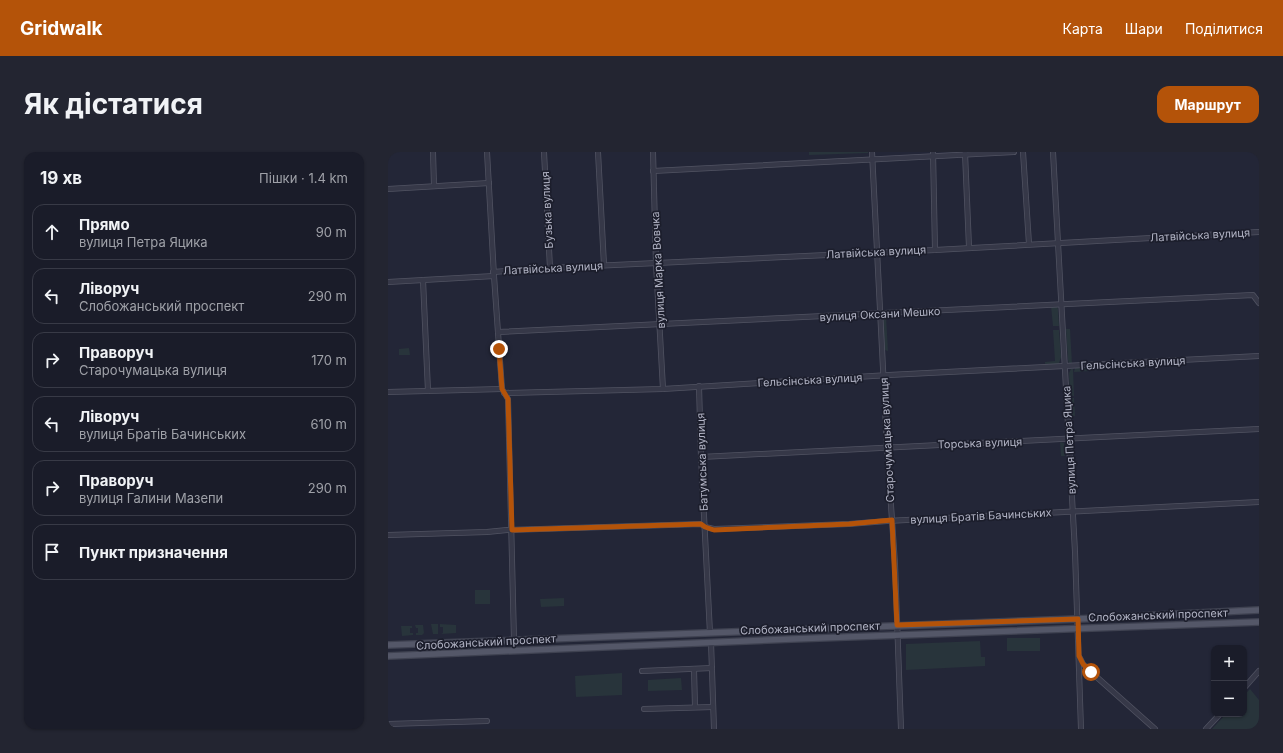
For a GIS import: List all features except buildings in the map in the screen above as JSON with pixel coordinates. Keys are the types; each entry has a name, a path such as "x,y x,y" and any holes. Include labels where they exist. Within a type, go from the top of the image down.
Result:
{"main road":[{"name":"Слобожанський проспект","path":"388,646 1078,619 1258,610"},
{"name":"Слобожанський проспект","path":"388,656 897,634 1258,622"}],"street":[{"path":"433,152 434,186"},
{"path":"487,152 493,274 503,391 508,399 514,640"},
{"name":"Бузька вулиця","path":"544,152 550,268"},
{"path":"598,152 604,265"},
{"name":"вулиця Марка Вовчка","path":"653,152 656,263 663,388"},
{"name":"Старочумацька вулиця","path":"872,152 892,520 901,729"},
{"path":"653,171 873,160 933,154 1014,152"},
{"path":"1023,152 1029,244"},
{"name":"вулиця Петра Яцика","path":"1053,152 1073,512 1081,729"},
{"path":"965,153 968,247"},
{"path":"933,154 935,250"},
{"path":"388,189 489,182"},
{"name":"Латвійська вулиця","path":"388,282 550,268 935,250 1259,232"},
{"path":"423,280 428,391"},
{"name":"вулиця Оксани Мешко","path":"498,332 1253,295 1259,302"},
{"name":"Гельсінська вулиця","path":"388,392 663,388 1259,356"},
{"name":"Батумська вулиця","path":"699,386 710,633"},
{"name":"Торська вулиця","path":"701,457 887,447 1069,440 1259,429"},
{"name":"вулиця Братів Бачинських","path":"388,535 701,524 714,530 1259,502"},
{"path":"711,642 714,729"},
{"path":"1079,656 1083,664 1091,672 1155,729"},
{"path":"642,671 712,668"},
{"path":"694,669 695,707"},
{"path":"1247,685 1259,671"},
{"path":"644,709 713,707"},
{"path":"1206,729 1217,717"},
{"path":"388,724 487,721"}],"shaded area":[{"path":"809,152 868,152 868,153 809,155"},
{"path":"1051,306 1057,307 1058,309 1059,326 1053,326"},
{"path":"886,316 888,351 885,350 883,317"},
{"path":"1066,329 1070,329 1072,364 1069,363 1068,360"},
{"path":"1053,330 1059,330 1061,357 1059,363 1056,365 1045,366 1045,362 1055,361"},
{"path":"409,348 410,355 399,355 399,349"},
{"path":"1091,367 1091,371 1074,372 1075,368"},
{"path":"1071,369 1073,369 1074,396 1070,396 1069,373"},
{"path":"1070,398 1074,398 1075,416 1071,417"},
{"path":"1060,442 1064,443 1065,456 1061,456"},
{"path":"475,590 490,590 490,604 475,604"},
{"path":"564,598 564,606 541,607 540,599"},
{"path":"431,624 438,624 438,634 433,634"},
{"path":"440,624 456,625 456,633 441,634 443,633 443,627 440,627"},
{"path":"415,625 423,625 424,633 422,635 416,635 416,633 418,633 418,628 416,628"},
{"path":"401,626 412,626 412,628 410,628 410,633 413,633 413,635 402,636"},
{"path":"1007,638 1040,638 1040,651 1007,651"},
{"path":"980,641 981,657 985,657 985,666 906,670 906,644"},
{"path":"622,673 622,695 576,697 575,676"},
{"path":"681,678 682,690 648,691 648,680"},
{"path":"1250,689 1259,700 1259,729 1212,729 1223,717 1247,717 1247,692"}],"route":[{"path":"499,349 502,389 508,399 512,530 701,524 714,530 849,524 892,520 897,625 1078,619 1079,656 1083,664 1091,672"}]}
